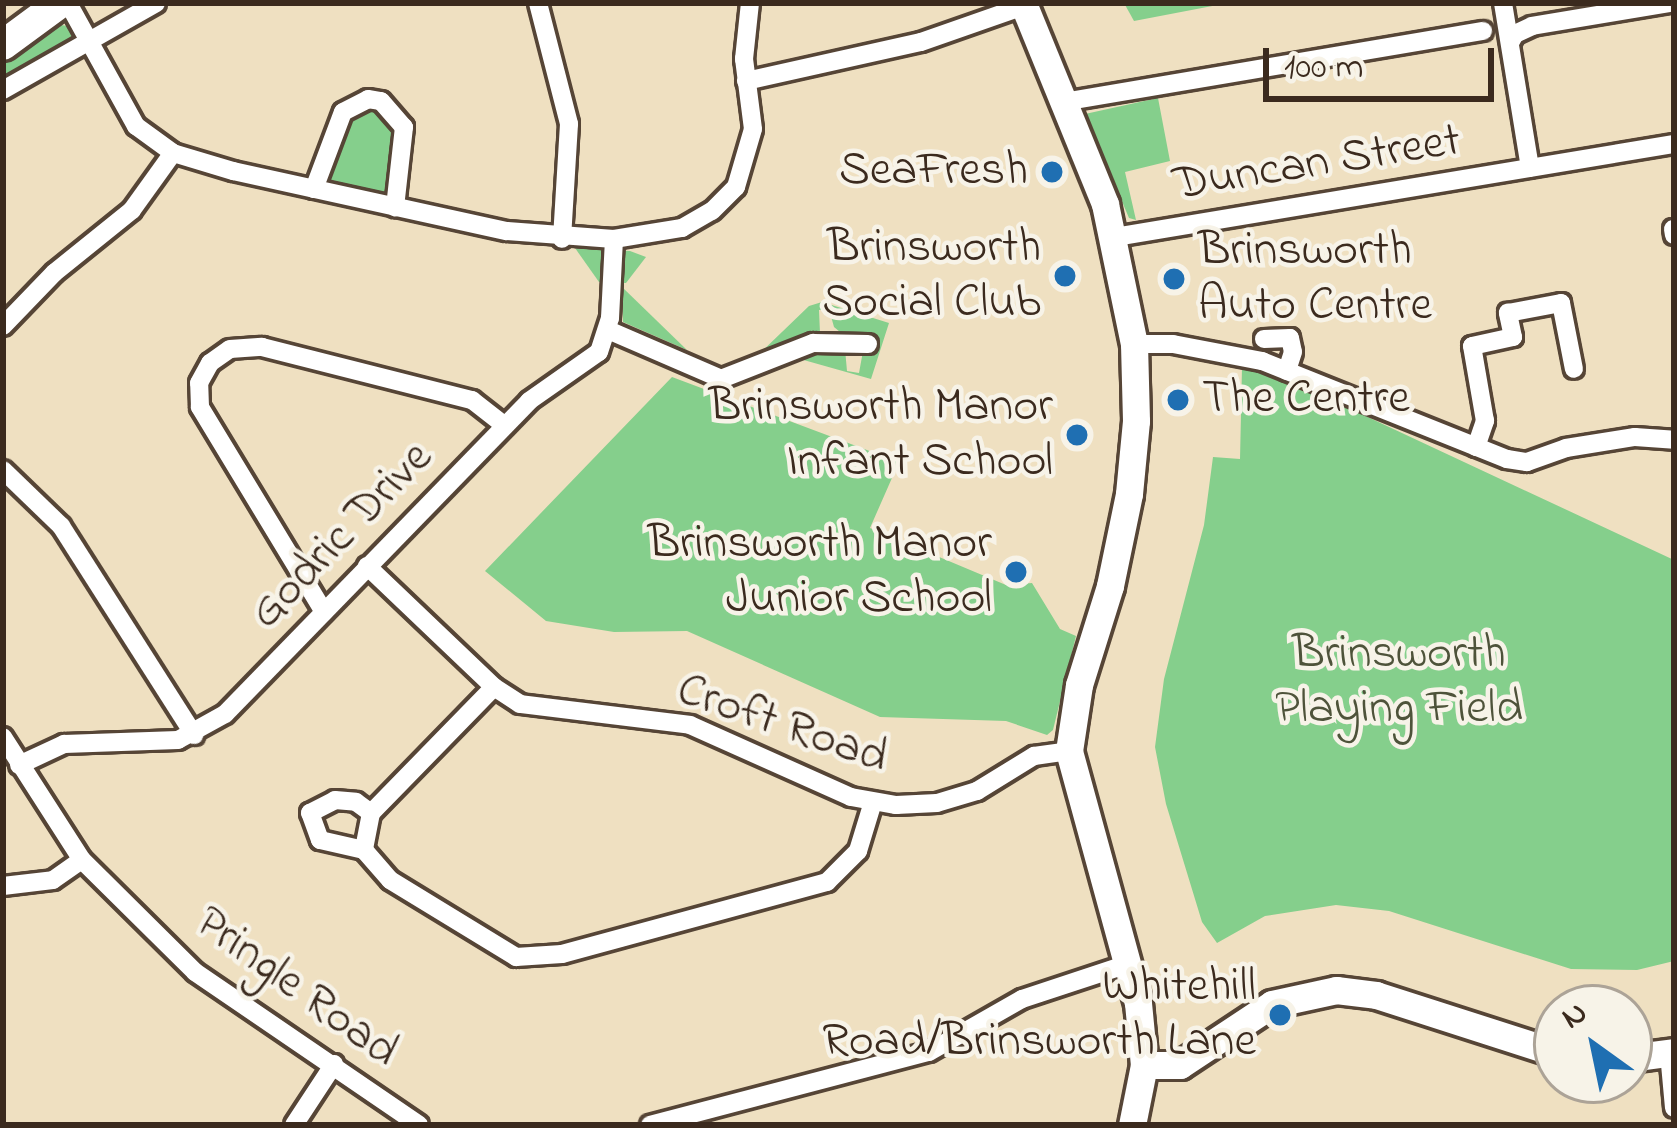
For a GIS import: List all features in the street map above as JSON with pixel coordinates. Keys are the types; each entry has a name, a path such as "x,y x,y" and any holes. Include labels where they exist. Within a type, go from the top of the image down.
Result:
{"main road":[{"path":"3,44 64,3"}],"street":[{"path":"64,3 136,127 173,152 314,189 562,239 614,239 682,228 712,212 736,187 753,129 744,42 750,3"},
{"path":"3,90 156,3"},
{"path":"538,3 569,124 562,239"},
{"path":"1503,3 1530,168"},
{"path":"1510,43 1515,34 1532,26 1669,3"},
{"path":"746,81 921,42 1024,5 1115,237 1134,344 1136,421 1129,494 1110,586 1078,685 1069,751 1127,964 1144,1065 1132,1125"},
{"path":"1063,102 1483,31"},
{"path":"314,189 344,112 368,99 381,101 404,127 395,207"},
{"name":"Duncan Street","path":"1115,237 1674,144"},
{"path":"3,326 54,273 122,220 173,152"},
{"path":"614,239 608,330 721,379 813,343 868,344"},
{"path":"1476,447 1485,421 1472,346 1513,337 1508,313 1561,303 1574,369"},
{"name":"Godric Drive","path":"194,736 225,714 504,425 544,390 590,363 608,330"},
{"path":"1264,339 1290,338 1293,352 1287,371"},
{"path":"1134,344 1229,353 1527,462 1566,448 1635,437 1674,440"},
{"path":"324,612 200,407 199,383 210,363 230,349 262,347 472,400 504,425"},
{"path":"3,470 61,526 194,736 64,744 20,765"},
{"name":"Croft Road","path":"367,566 494,687 533,708 690,725 850,797 917,805 956,799 998,781 1034,756 1069,751"},
{"path":"364,850 371,813 494,687"},
{"name":"Pringle Road","path":"3,737 82,860 195,972 419,1125"},
{"path":"371,813 356,802 335,800 310,813 320,840 364,850 390,880 479,938 516,957 541,958 827,882 859,851 874,802"},
{"path":"3,886 53,880 82,860"},
{"path":"650,1125 929,1052 1022,999 1127,964"},
{"path":"1144,1065 1180,1065 1272,1004 1336,990 1376,995 1533,1045"},
{"path":"1672,1053 1674,1108"},
{"path":"294,1125 334,1064"}],"green space":[{"path":"1124,3 1228,3 1134,21"},
{"path":"54,24 68,26 72,37 3,84 3,57"},
{"path":"1158,98 1170,161 1125,172 1136,220 1129,218 1085,114"},
{"path":"370,109 395,124 386,194 330,182 348,124"},
{"path":"575,248 630,251 646,257 626,283 599,282"},
{"path":"622,287 687,350 623,322"},
{"path":"822,302 889,323 871,379 793,357 845,349 847,371 859,373 863,351 834,327 829,309 819,310 820,333 814,338 753,360 809,306"},
{"name":"Brinsworth Playing Field","path":"1242,367 1280,376 1674,560 1674,961 1637,970 1571,969 1389,911 1336,905 1265,916 1217,943 1202,922 1166,804 1155,747 1164,679 1204,525 1213,457 1240,459"},
{"path":"672,377 899,462 870,528 1006,585 1032,583 1060,629 1076,636 1053,730 1047,735 1006,721 880,717 687,631 614,632 546,621 485,571"}],"place":[{"name":"SeaFresh","path":"1052,172"},
{"name":"Brinsworth Social Club","path":"1065,276"},
{"name":"Brinsworth Auto Centre","path":"1174,279"},
{"name":"The Centre","path":"1178,400"},
{"name":"Brinsworth Manor Infant School","path":"1077,435"},
{"name":"Brinsworth Manor Junior School","path":"1016,572"},
{"name":"Whitehill Road/Brinsworth Lane","path":"1280,1015"}]}
